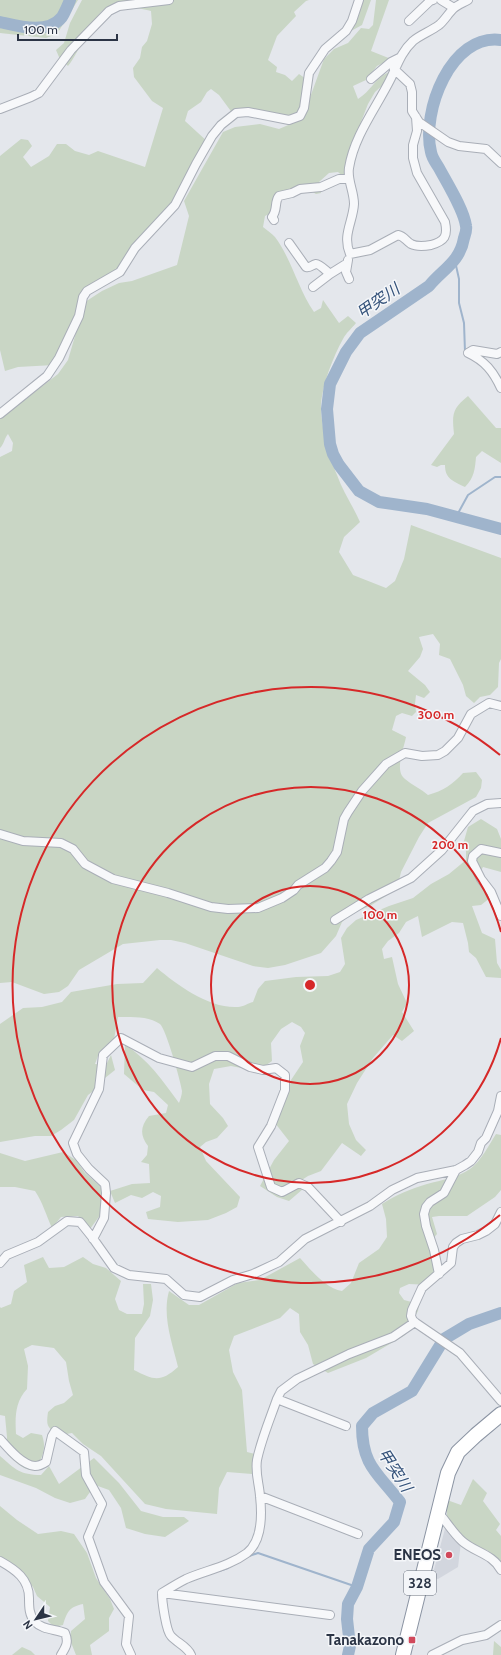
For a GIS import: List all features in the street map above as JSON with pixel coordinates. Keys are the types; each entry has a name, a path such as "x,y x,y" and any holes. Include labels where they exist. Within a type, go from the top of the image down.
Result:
{"highway":[{"name":"328","path":"403,1655 448,1473 458,1452 466,1443 501,1414"}],"street":[{"path":"0,109 31,97 39,92 71,50 109,11 119,6 170,0"},
{"path":"0,414 46,376 59,358 79,316 83,297 87,291 120,272 135,248 175,205 212,136 221,125 236,113 248,112 289,120 300,116 304,108 310,73 325,48 346,31 352,21 359,0"},
{"path":"409,21 430,1 433,0"},
{"path":"440,0 454,8"},
{"path":"349,280 346,272 346,264 350,254 347,236 354,202 349,179 349,167 356,146 399,58 412,42 440,24 454,8 468,0"},
{"path":"371,79 391,62 399,58"},
{"path":"394,70 410,84 412,92 412,111 418,120 448,142 459,146 486,149 501,163"},
{"path":"350,254 370,250 398,235 402,236 410,243 425,246 440,242 443,239 447,230 445,222 417,173 413,145 418,120"},
{"path":"274,220 272,217 276,212 277,199 280,196 300,189 321,187 339,179 349,179"},
{"path":"288,243 306,267 316,264 330,274"},
{"path":"313,287 346,264"},
{"path":"501,352 497,354 473,350 468,353 482,361 494,373 501,388"},
{"path":"0,834 23,841 61,843 73,849 85,864 113,879 168,893 211,907 228,909 258,908 282,898 294,890 298,885 325,868 331,862 337,852 344,819 362,791 386,764 405,754 422,756 438,755 446,752 458,738 471,714 489,703 501,706"},
{"path":"335,920 369,899 411,878 442,850 473,811 487,804 501,803"},
{"path":"501,853 481,849 473,856 472,861 491,892 501,916"},
{"path":"93,1238 104,1218 106,1193 105,1184 88,1169 77,1154 73,1143 98,1089 103,1055 121,1038 159,1058 192,1067 214,1056 228,1056 250,1067 263,1070 276,1068 285,1074 285,1090 271,1126 258,1147 271,1187 282,1192 300,1183 308,1187 341,1222"},
{"path":"0,1262 7,1255 38,1242 67,1221 80,1222 114,1268 123,1274 166,1279 184,1295 200,1298 233,1280 253,1274 279,1262 305,1239 370,1206 392,1190 417,1178 456,1170 471,1160 478,1152 481,1143 486,1138 498,1111 501,1096"},
{"path":"439,1274 424,1214 430,1202 444,1192 456,1170"},
{"path":"501,1212 495,1224 486,1231 478,1236 462,1239 456,1243 453,1247 451,1263 422,1288 411,1316 411,1319 460,1353 501,1401"},
{"path":"162,1593 185,1579 233,1562 248,1552 256,1542 260,1531 260,1496 255,1472 257,1459 281,1391 297,1379 348,1354 393,1337 415,1322"},
{"path":"277,1399 346,1426"},
{"path":"0,1439 25,1462 34,1466 39,1466 46,1462 52,1436 55,1431 84,1452 86,1475 102,1504 88,1537 104,1582 129,1616 126,1644 131,1655"},
{"path":"260,1496 358,1534"},
{"path":"438,1512 461,1541 487,1556 499,1565 501,1570"},
{"path":"0,1561 23,1576 29,1594 29,1612 36,1623 45,1628 65,1633 68,1640 61,1655"},
{"path":"162,1593 330,1615"},
{"path":"162,1593 162,1604 169,1634 187,1649 191,1655"},
{"path":"432,1655 462,1640 486,1635 501,1625"}],"shaded area":[{"name":"ENEOS","path":"446,1525 461,1542 458,1567 438,1579 432,1577"}],"green space":[{"path":"0,0 78,0 57,34 46,38 0,33"},
{"path":"82,0 309,0 294,12 296,16 277,36 268,60 277,67 276,72 285,75 292,81 299,74 309,81 300,109 294,116 287,118 272,116 244,117 233,114 219,95 211,89 207,92 201,102 188,111 185,121 209,143 175,206 109,282 85,297 54,365 18,367 5,371 0,350 0,156 21,139 28,140 32,146 23,157 31,167 49,156 57,144 66,144 75,151 89,155 98,151 145,167 163,108 152,101 134,77 133,68 140,58 142,47 147,41 152,24 151,11 114,5 104,9 92,23 68,66 59,57 56,50 64,43 70,23"},
{"path":"363,0 371,0 362,25 351,31"},
{"path":"376,0 389,0 371,51 391,59 377,66 366,80 353,86 358,99 380,78 389,72 385,83 375,92 368,104 361,122 360,143 346,179 338,172 329,173 319,182 321,193 316,194 311,191 278,198 273,212 265,216 263,227 275,237 281,246 308,303 314,312 321,308 323,300 339,323 348,316 356,323 344,337 329,370 321,403 322,420 331,459 342,487 360,522 344,537 339,552 353,575 386,588 395,581 404,559 411,525 501,558 501,659 499,663 498,687 490,695 480,697 474,703 466,696 463,685 450,659 439,655 440,644 433,634 419,637 423,649 420,657 408,671 425,685 430,692 424,698 416,695 416,712 412,716 402,713 396,716 392,730 406,737 400,765 402,775 405,779 428,795 447,787 463,773 476,772 482,780 481,788 476,797 428,823 401,872 397,889 370,906 351,913 342,922 336,936 321,953 285,965 268,968 253,966 185,943 171,940 160,940 123,944 79,970 68,986 59,992 44,994 12,982 0,983 0,457 12,451 13,443 8,434 0,448 0,419 58,374 68,360 85,302 102,291 119,283 132,281 177,265 189,216 184,201 223,132 235,127 260,124 279,129 293,123 304,114 324,59 334,49 348,43 361,28 369,29 373,25"},
{"path":"468,396 496,428 501,428 501,463 482,451 476,457 474,473 465,487 448,477 445,470 445,465 437,467 431,465 454,434 454,412"},
{"path":"481,819 497,829 501,839 501,872 483,867 477,878 490,898 481,905 472,906 482,933 495,939 497,963 501,970 501,978 486,977 476,958 469,952 463,923 452,922 422,937 418,916 406,922 399,933 388,941 382,949 384,959 392,957 398,984 407,1003 402,1012 414,1031 402,1041 393,1035 373,1058 357,1083 347,1104 349,1124 356,1140 366,1150 361,1156 342,1143 321,1171 308,1176 297,1183 303,1189 289,1201 277,1197 260,1186 274,1160 289,1141 275,1123 288,1095 291,1080 303,1062 300,1046 305,1033 301,1027 292,1022 281,1029 271,1043 272,1061 258,1071 231,1066 214,1069 209,1084 210,1104 228,1126 217,1138 206,1142 200,1147 206,1161 240,1197 237,1207 226,1213 208,1220 178,1222 148,1219 146,1212 160,1207 161,1196 153,1192 142,1198 131,1195 115,1203 110,1191 132,1184 150,1183 149,1164 141,1162 147,1155 148,1146 142,1135 142,1131 149,1116 166,1113 168,1105 154,1092 143,1090 124,1074 125,1045 148,1064 179,1103 181,1096 182,1091 179,1077 166,1035 163,1028 156,1021 140,1018 118,1017 113,1045 99,1053 95,1064 106,1065 111,1055 115,1070 105,1078 100,1086 88,1095 74,1120 51,1136 35,1136 0,1142 0,1024 23,1008 42,1007 62,1002 71,992 117,984 143,983 157,968 174,982 194,995 227,1007 238,1007 253,1002 258,989 265,981 296,977 328,976 340,972 345,964 341,938 347,928 356,920 413,898 431,884 449,874 466,860 464,841 468,827"},
{"path":"496,1134 501,1135 501,1190 495,1197 467,1216 432,1217 437,1234 430,1242 439,1277 430,1285 409,1284 400,1288 399,1293 404,1300 419,1304 418,1311 405,1335 366,1358 328,1373 313,1364 308,1345 300,1332 299,1314 290,1308 280,1318 234,1336 229,1350 233,1372 242,1390 247,1452 255,1454 252,1474 227,1472 219,1488 217,1514 166,1509 145,1504 101,1456 83,1444 72,1433 61,1435 50,1429 47,1421 48,1412 55,1406 64,1403 73,1395 66,1362 54,1348 32,1345 24,1349 28,1366 27,1389 20,1399 16,1416 16,1434 23,1438 31,1433 42,1435 44,1449 42,1457 35,1470 31,1470 23,1468 7,1454 5,1416 0,1415 0,1307 1,1308 11,1304 14,1291 27,1282 24,1265 43,1257 49,1268 64,1267 83,1257 93,1264 106,1268 121,1281 115,1299 119,1310 127,1314 142,1314 144,1304 143,1284 151,1284 153,1300 150,1316 135,1338 134,1370 152,1378 161,1378 178,1367 167,1319 167,1300 169,1291 189,1305 199,1305 238,1283 260,1280 300,1258 324,1282 342,1291 351,1283 359,1263 379,1249 387,1237 386,1219 382,1204 409,1190 455,1177 470,1169 478,1162"},
{"path":"63,1152 76,1160 85,1173 100,1186 105,1200 101,1214 90,1229 78,1216 61,1217 52,1228 35,1191 15,1187 0,1187 0,1153 25,1161"},
{"path":"0,1456 14,1468 28,1474 41,1475 49,1466 59,1484 94,1458 119,1483 141,1511 163,1517 184,1517 189,1521 165,1537 145,1534 126,1528 121,1508 109,1490 95,1485 85,1499 70,1503 55,1498 36,1488 0,1475"},
{"path":"473,1479 487,1493 483,1501 500,1524 496,1530 501,1536 501,1565 487,1550 474,1547 460,1537 447,1517 447,1500 461,1505"},
{"path":"0,1506 38,1534 61,1531 74,1534 87,1553 96,1578 110,1599 114,1609 109,1618 109,1631 90,1645 92,1655 76,1655 70,1640 71,1631 85,1619 83,1604 69,1611 63,1625 54,1627 48,1621 50,1607 37,1596 33,1587 25,1578 0,1565"},
{"path":"494,1641 501,1647 501,1655 493,1655"},
{"path":"22,1647 31,1651 35,1655 12,1655"}],"waterway":[{"path":"0,22 32,28 49,26 56,23 62,17 70,0"},
{"name":"甲突川","path":"501,40 483,41 468,49 454,62 444,78 436,97 431,117 429,135 432,154 451,189 465,220 466,232 459,253 450,265 429,286 360,333 346,352 330,384 327,409 330,444 333,454 339,465 359,491 379,502 427,509 501,529"},
{"path":"455,261 459,279 459,303 464,323 465,352"},
{"path":"456,517 468,495 495,477 501,477"},
{"name":"甲突川","path":"348,1655 350,1646 347,1619 348,1604 357,1587 369,1549 394,1522 400,1502 378,1476 368,1460 363,1440 362,1426 373,1413 412,1391 444,1339 469,1324 501,1313"},
{"path":"249,1556 258,1553 357,1587"},
{"path":"219,1571 228,1568"}],"place":[{"name":"ENEOS","path":"449,1555"},
{"name":"Tanakazono","path":"412,1640"}]}
